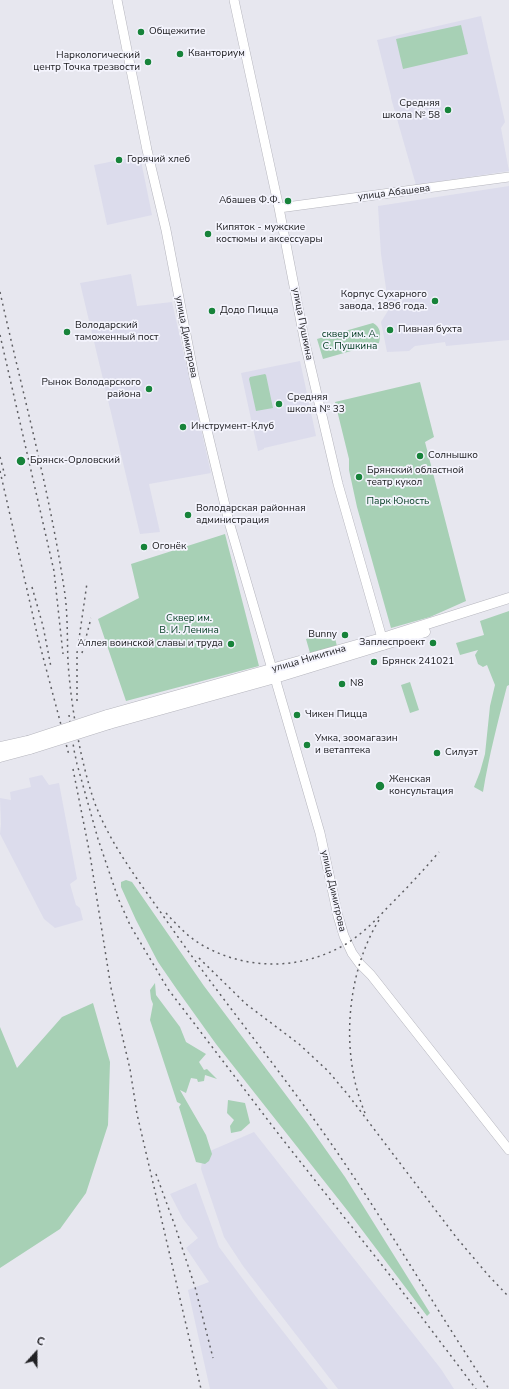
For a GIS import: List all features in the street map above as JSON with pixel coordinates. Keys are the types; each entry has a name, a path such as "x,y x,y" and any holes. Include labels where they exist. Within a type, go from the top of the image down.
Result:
{"main road":[{"name":"улица Димитрова","path":"118,0 147,150 166,230 194,376 229,522 320,833 338,916 347,943 352,954 371,975 509,1150"},
{"name":"улица Пушкина","path":"234,0 279,208 305,343 336,476 383,642"},
{"name":"улица Абашева","path":"279,208 509,177"},
{"name":"улица Никитина","path":"383,642 509,598"},
{"name":"улица Никитина","path":"29,745 108,719 164,698 274,674 509,605"},
{"path":"0,748 29,745"},
{"path":"0,757 29,745"}],"shaded area":[{"name":"Средняя школа № 58","path":"481,16 505,122 501,128 509,171 416,185 391,98 377,40"},
{"path":"140,156 152,215 107,225 94,165"},
{"path":"509,186 509,340 446,346 445,342 415,346 409,351 387,352 381,322 389,309 381,254 378,206"},
{"name":"Рынок Володарского района","path":"131,274 137,306 172,302 211,473 149,484 160,532 140,534 80,283"},
{"name":"Средняя школа № 33","path":"300,361 316,436 264,448 258,451 241,373"},
{"path":"42,775 49,785 59,783 77,879 70,884 76,905 80,908 83,920 55,928 44,919 0,834 0,798 11,800 10,792 31,787 29,778"},
{"path":"254,1132 441,1369 454,1389 338,1389 243,1266 224,1237 201,1169 203,1154"},
{"path":"196,1183 219,1247 328,1389 210,1389 188,1290 209,1282 186,1248 198,1238 183,1219 170,1194"}],"green space":[{"path":"461,25 468,54 403,69 396,39"},
{"name":"сквер им. А. С. Пушкина","path":"373,323 378,327 380,332 379,343 323,359 317,339"},
{"path":"265,374 273,408 256,411 249,379 250,377"},
{"name":"Парк Юность","path":"420,382 434,437 425,442 466,601 430,617 391,628 357,507 349,470 349,459 335,402"},
{"name":"Сквер им. В. И. Ленина","path":"225,534 259,666 126,701 98,619 139,598 131,564"},
{"path":"509,611 509,685 507,686 497,725 483,792 474,787 485,754 490,706 495,685 487,665 483,667 478,664 475,655 478,650 460,655 456,643 484,635 480,621"},
{"path":"333,631 337,646 310,653 306,639"},
{"path":"410,682 419,710 410,713 401,685"},
{"path":"126,880 132,882 204,986 307,1123 345,1177 430,1313 427,1316 347,1210 216,1044 178,991 158,962 136,920 121,887 121,882"},
{"path":"155,983 156,995 180,1027 186,1042 206,1054 199,1062 204,1070 207,1069 217,1079 205,1075 204,1081 198,1082 197,1079 191,1078 186,1093 180,1090 206,1135 212,1154 209,1161 205,1164 196,1162 179,1107 181,1104 177,1102 150,1020 153,1004 150,990"},
{"path":"93,1003 110,1062 108,1125 86,1193 60,1229 0,1268 0,1027 17,1068 62,1017"},
{"path":"228,1100 245,1103 250,1123 241,1131 231,1133 230,1126 234,1120 227,1113"}],"railway":[{"path":"0,292 51,513 67,615 68,662 71,696 84,768 94,801 101,817 116,847 144,889 340,1157 384,1223 489,1389"},
{"path":"0,335 54,571 63,654"},
{"path":"0,457 5,476"},
{"path":"0,471 38,638 69,755"},
{"path":"77,701 77,653 87,583"},
{"path":"32,587 43,626 51,667"},
{"path":"82,653 91,618"},
{"path":"69,715 77,764 98,839 118,898 130,925 168,989 280,1136 389,1274 476,1389"},
{"path":"73,769 90,855 111,988 130,1069 137,1114 201,1389"},
{"path":"166,913 197,942 219,953 237,959 256,963 274,964 293,963 311,959 329,953 346,944 363,932 407,888 439,852"},
{"path":"365,1113 357,1090 352,1066 350,1015 353,989 359,965 368,941 379,920"},
{"path":"199,958 246,1004 299,1044 328,1071 349,1096 456,1237 509,1297"},
{"path":"156,1174 195,1287 213,1358"}],"place":[{"name":"Общежитие","path":"141,32"},
{"name":"Кванториум","path":"180,54"},
{"name":"Наркологический центр Точка трезвости","path":"148,62"},
{"name":"Средняя школа № 58","path":"448,110"},
{"name":"Горячий хлеб","path":"119,160"},
{"name":"Абашев Ф.Ф.","path":"288,201"},
{"name":"Кипяток - мужские костюмы и аксессуары","path":"208,234"},
{"name":"Корпус Сухарного завода, 1896 года.","path":"435,301"},
{"name":"Додо Пицца","path":"212,311"},
{"name":"Пивная бухта","path":"390,330"},
{"name":"Володарский таможенный пост","path":"67,332"},
{"name":"Рынок Володарского района","path":"149,389"},
{"name":"Средняя школа № 33","path":"279,404"},
{"name":"Инструмент-Клуб","path":"183,427"},
{"name":"Солнышко","path":"420,456"},
{"name":"Брянск-Орловский","path":"21,461"},
{"name":"Брянский областной театр кукол","path":"359,477"},
{"name":"Володарская районная администрация","path":"188,515"},
{"name":"Огонёк","path":"144,547"},
{"name":"Bunny","path":"345,635"},
{"name":"Заплеспроект","path":"433,643"},
{"name":"Аллея воинской славы и труда","path":"231,644"},
{"name":"Брянск 241021","path":"374,662"},
{"name":"N8","path":"342,684"},
{"name":"Чикен Пицца","path":"297,715"},
{"name":"Умка, зоомагазин и ветаптека","path":"307,745"},
{"name":"Силуэт","path":"437,753"},
{"name":"Женская консультация","path":"380,786"}]}
